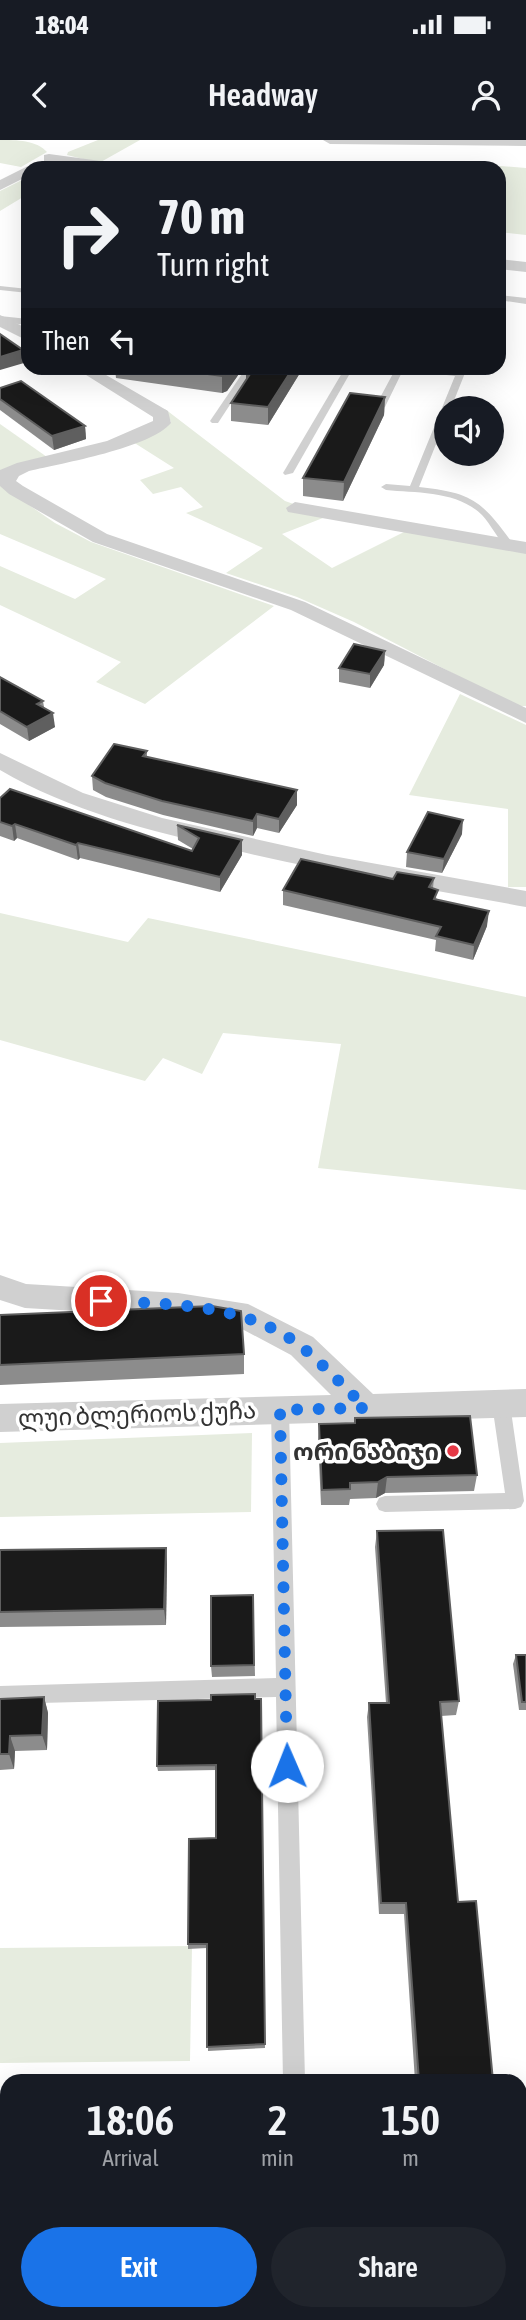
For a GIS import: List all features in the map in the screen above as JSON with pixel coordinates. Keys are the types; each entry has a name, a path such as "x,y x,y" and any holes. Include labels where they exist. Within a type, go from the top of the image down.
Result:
{"street":[{"path":"330,140 526,142"},
{"path":"43,143 65,148 44,161"},
{"path":"49,158 71,161"},
{"path":"0,186 21,174"},
{"path":"506,265 526,267"},
{"path":"0,320 21,332"},
{"path":"95,375 149,405 162,415 162,423 118,442 12,472 4,479 16,490 100,538 298,607 526,716"},
{"path":"295,508 517,546"},
{"path":"0,761 26,777 120,815 309,861 526,899"},
{"path":"0,1287 25,1296 178,1305 248,1317 302,1346 366,1408"},
{"name":"ლუი ბლერიოს ქუჩა","path":"0,1418 514,1404"}],"lane":[{"path":"0,288 21,290"},
{"path":"506,299 526,301"},
{"path":"0,320 21,322"},
{"path":"215,421 245,375"},
{"path":"288,473 345,375"},
{"path":"380,407 396,375"},
{"path":"451,396 459,375"},
{"path":"413,491 434,438"},
{"path":"386,487 468,501 483,510 517,546"},
{"path":"385,1504 514,1501 514,1404"},
{"path":"280,1410 294,2074"},
{"path":"0,1695 285,1687"}],"shaded area":[{"path":"0,140 32,143 47,152 31,161 21,161 21,167 0,163"},
{"path":"98,140 140,140 103,161 67,155 68,152"},
{"path":"506,166 526,168 526,235 506,233"},
{"path":"21,180 21,198 0,211 0,191"},
{"path":"165,409 285,501 328,516 282,534 332,568 408,530 526,552 526,706 516,706 354,622 297,597 226,573 263,548 186,513 203,507 181,487 153,494 140,480 174,468 133,442 163,429 171,422"},
{"path":"0,424 47,457 0,471"},
{"path":"0,485 55,523 91,542 274,606 145,704 96,682 121,662 0,605 0,566 75,599 106,579 0,534"},
{"path":"460,694 526,725 526,887 508,887 508,809 409,795"},
{"path":"0,913 128,942 148,918 526,997 526,1190 318,1168 341,1044 223,1033 202,1074 163,1058 145,1081 0,1040"},
{"path":"252,1433 251,1512 0,1517 0,1443"},
{"path":"192,1946 190,2061 0,2063 0,1948"}],"building":[{"path":"0,334 21,351 0,357"},
{"path":"249,375 289,375 268,407 231,403"},
{"path":"21,381 85,426 52,436 0,399 0,388"},
{"path":"350,393 385,397 344,482 303,478"},
{"path":"354,644 385,651 370,674 339,668"},
{"path":"0,677 43,701 37,704 53,713 27,727 0,711"},
{"path":"114,744 147,751 143,756 297,790 279,819 257,814 253,821 162,801 105,783 92,776"},
{"path":"10,789 192,851 199,838 177,825 242,840 220,877 78,843 76,845 15,824 12,826 0,822 0,798"},
{"path":"428,812 463,820 444,859 407,852"},
{"path":"301,859 393,879 397,872 434,878 429,887 438,890 434,899 489,911 474,945 436,936 441,927 283,890"},
{"path":"212,1306 241,1311 244,1354 0,1365 0,1315"},
{"path":"470,1416 477,1475 387,1477 378,1482 350,1483 350,1489 322,1490 319,1424 355,1423 355,1418"},
{"path":"443,1530 459,1701 440,1702 458,1902 476,1901 492,2074 418,2074 406,1903 381,1903 369,1703 389,1703 377,1531"},
{"path":"166,1548 164,1609 0,1612 0,1550"},
{"path":"253,1595 254,1665 211,1666 211,1596"},
{"path":"516,1655 526,1655 526,1702 522,1702"},
{"path":"255,1694 255,1699 261,1699 265,2044 207,2047 207,1944 188,1944 189,1839 216,1838 216,1765 157,1766 158,1701 211,1700 211,1695"},
{"path":"44,1697 42,1735 10,1736 9,1754 0,1754 0,1699"}],"place":[{"name":"ორი ნაბიჯი","path":"453,1451"}],"route":[{"path":"101,1301 178,1305 248,1317 302,1346 366,1408 280,1410 287,1766"}]}
